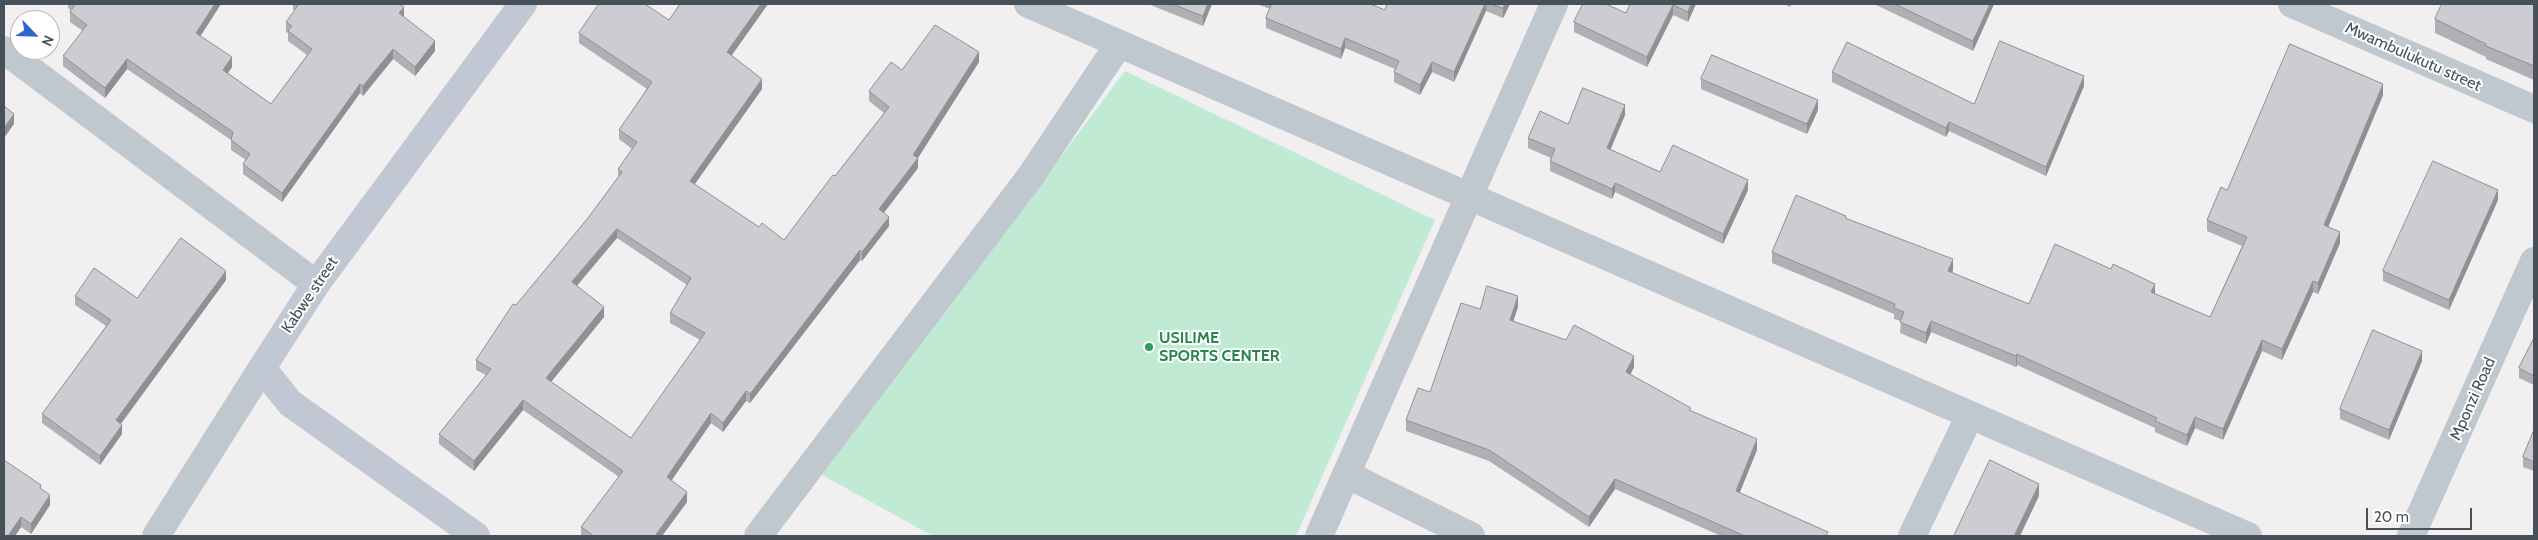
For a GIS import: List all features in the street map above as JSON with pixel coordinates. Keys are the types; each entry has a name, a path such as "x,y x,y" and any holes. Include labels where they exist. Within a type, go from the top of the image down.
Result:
{"main road":[{"name":"Kabwe street","path":"262,368 316,284 523,4"},
{"path":"262,368 290,403 476,536"}],"street":[{"path":"1028,4 2248,536"},
{"path":"1319,536 1554,4"},
{"name":"Mwambulukutu street","path":"2292,4 2534,109"},
{"path":"758,536 1030,177 1119,44"},
{"path":"4,50 316,284"},
{"name":"Mponzi Road","path":"2411,536 2534,261"},
{"path":"156,536 262,368"},
{"path":"1912,536 1970,415"},
{"path":"1346,474 1471,536"}],"green space":[{"name":"USILIME SPORTS CENTER","path":"1125,71 1435,220 1296,536 933,536 822,475"}],"building":[{"path":"76,4 215,4 196,33 232,57 223,70 271,104 312,49 288,31 292,26 286,22 299,4 399,4 404,7 399,13 435,41 415,67 393,49 363,86 360,84 282,193 243,164 250,154 231,140 233,132 127,59 105,88 63,56 87,25 70,12"},
{"path":"599,4 645,4 669,20 680,4 761,4 727,52 762,79 690,181 759,227 762,223 784,240 833,175 835,176 889,107 869,91 891,62 902,70 935,25 979,52 913,155 918,158 879,209 889,217 862,252 860,250 750,394 746,391 723,423 711,413 667,477 687,492 655,536 594,536 581,527 623,471 523,400 474,461 439,434 491,369 476,360 513,304 516,305 588,218 622,172 618,169 637,142 619,130 652,82 579,33","holes":["617,229 691,278 670,313 705,333 631,438 546,378 604,307 572,282"]},
{"path":"1173,4 1208,4 1203,16"},
{"path":"1272,4 1370,4 1385,10 1387,4 1485,4 1454,72 1432,62 1420,85 1394,72 1399,61 1345,38 1341,49 1266,18"},
{"path":"1492,4 1505,4 1503,8"},
{"path":"1583,4 1606,4 1626,13 1630,4 1691,4 1688,12 1673,5 1647,57 1574,22"},
{"path":"1895,4 1990,4 1973,41"},
{"path":"2442,4 2534,4 2534,66 2486,46 2486,44 2435,19"},
{"path":"2000,41 2084,76 2046,167 1949,122 1946,128 1832,72 1847,42 1974,104"},
{"path":"2290,44 2383,84 2324,225 2340,232 2318,283 2313,281 2282,349 2262,340 2223,429 2195,417 2187,435 2155,421 2157,418 2017,354 2016,356 1931,321 1926,333 1900,322 1904,312 1894,308 1895,304 1772,252 1796,195 1846,216 1845,218 1953,259 1948,271 2029,304 2055,244 2111,269 2113,264 2155,284 2151,292 2210,317 2247,237 2207,220 2221,187 2227,190"},
{"path":"1712,55 1818,100 1807,124 1701,79"},
{"path":"1583,88 1625,105 1607,148 1660,172 1673,145 1748,180 1723,234 1615,183 1612,189 1550,161 1555,149 1528,138 1540,111 1568,124"},
{"path":"4,106 14,114 4,128"},
{"path":"2433,161 2498,190 2449,300 2383,271"},
{"path":"181,238 226,271 116,420 122,425 100,456 42,414 111,320 75,296 94,268 137,298"},
{"path":"1487,286 1518,296 1510,320 1566,340 1574,325 1634,356 1626,372 1691,408 1689,410 1757,439 1736,491 1828,532 1826,536 1745,536 1615,479 1589,517 1489,450 1406,420 1418,388 1430,392 1461,303 1480,309"},
{"path":"2373,330 2422,351 2389,430 2340,409"},
{"path":"2534,338 2534,376 2519,368"},
{"path":"2534,430 2534,462 2523,457"},
{"path":"4,460 41,485 40,488 50,495 31,524 21,517 8,536 4,536"},
{"path":"1990,460 2039,484 2014,536 1954,536"}],"place":[{"name":"USILIME SPORTS CENTER","path":"1149,347"}]}
